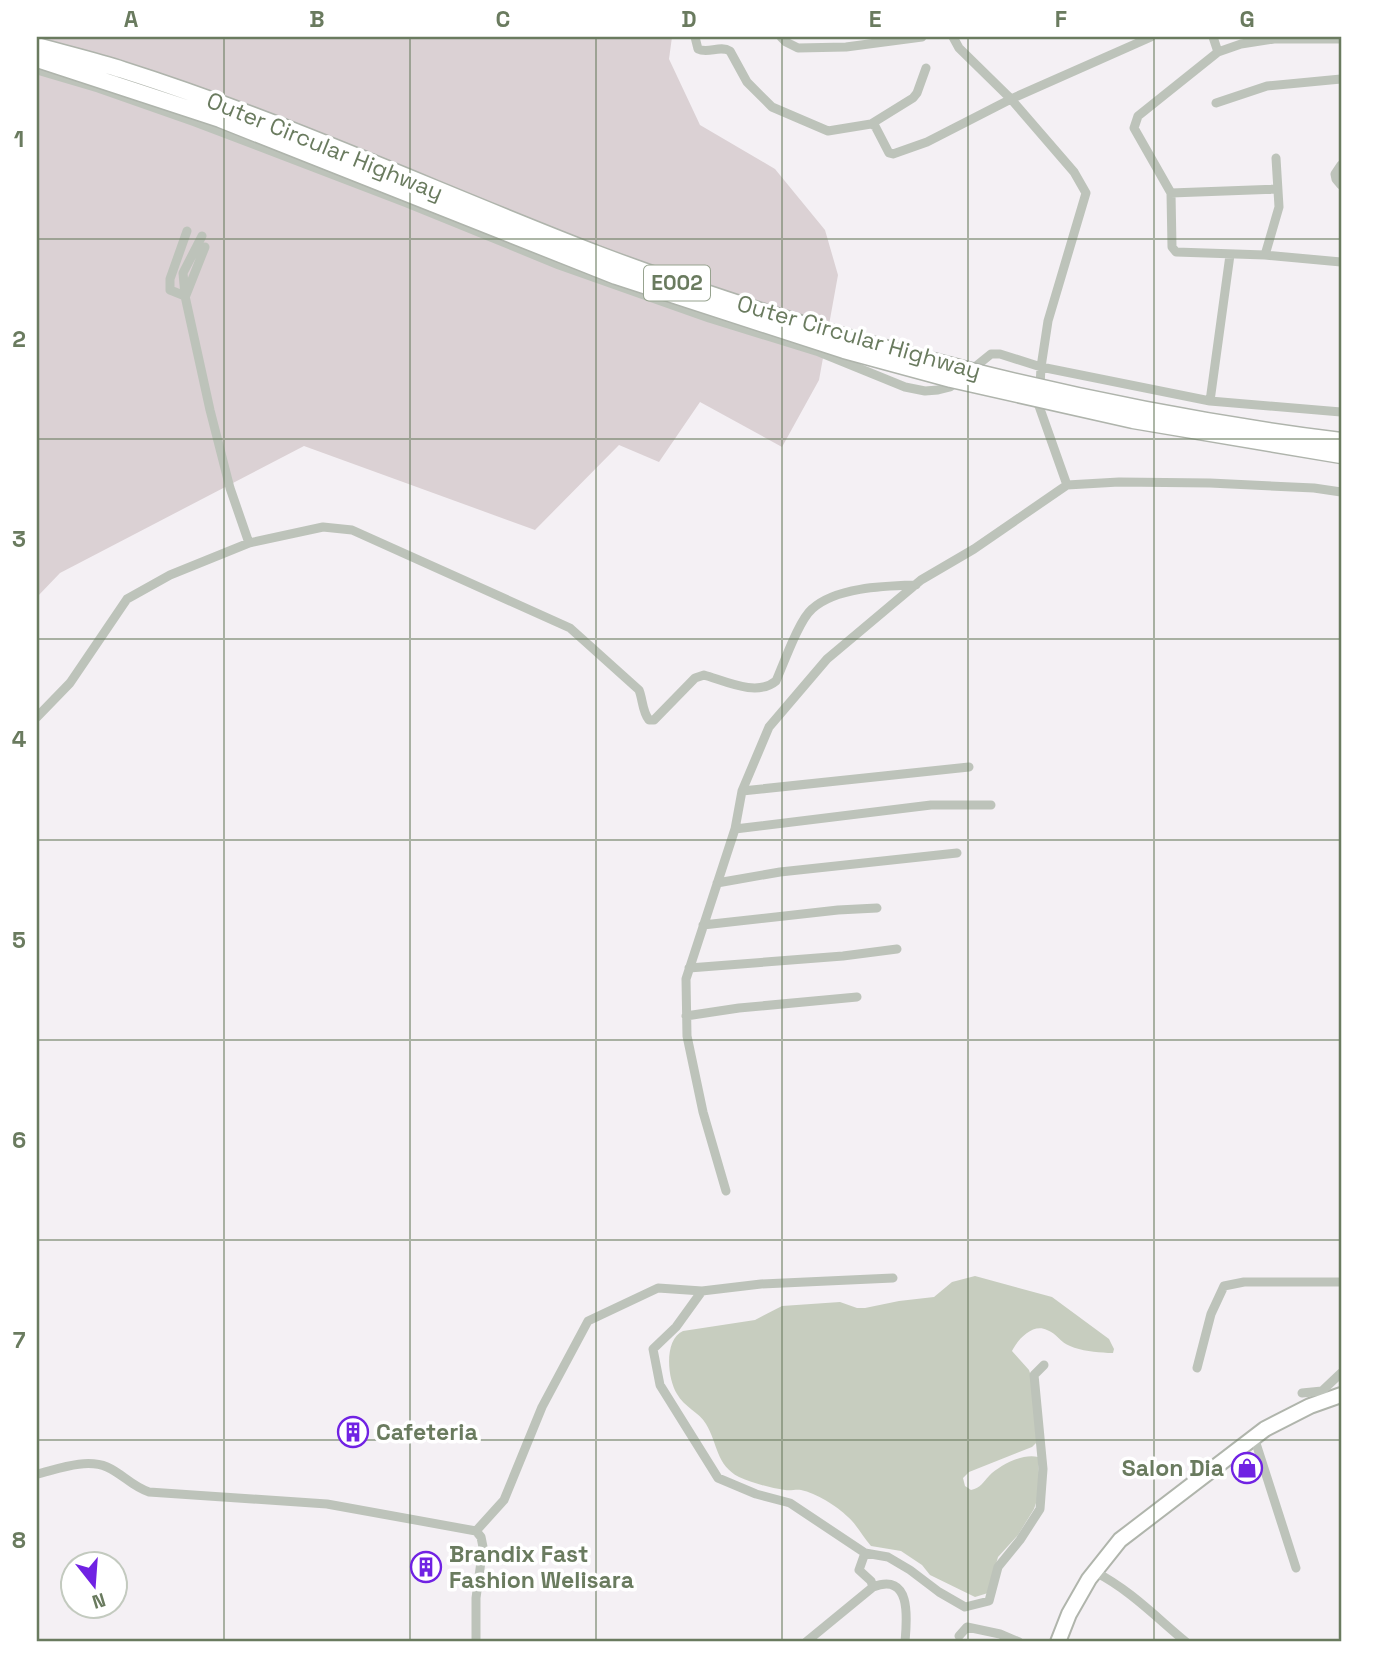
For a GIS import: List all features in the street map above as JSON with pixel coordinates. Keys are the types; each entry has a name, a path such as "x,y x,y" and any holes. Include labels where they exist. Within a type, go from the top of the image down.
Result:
{"highway":[{"name":"Outer Circular Highway","path":"37,46 121,69 219,103 598,254 684,285 877,346 1047,389 1199,419 1341,441"},
{"name":"Outer Circular Highway","path":"37,59 220,119 617,276 832,346 951,379 1133,420 1341,455"}],"main road":[{"path":"1058,1642 1069,1615 1095,1572 1121,1539 1254,1437 1310,1406 1341,1395"}],"street":[{"path":"695,37 698,49 702,51 730,51 747,82 772,107 828,131 871,124 913,98 926,68"},
{"path":"781,37 799,48 846,47 922,37"},
{"path":"953,37 959,48 1011,99 1074,172 1086,192 1048,321 1041,367 1040,406 1068,485"},
{"path":"871,124 875,126 889,152 893,153 927,142 1011,99 1151,37"},
{"path":"1213,37 1218,52"},
{"path":"1341,39 1241,40 1218,52 1138,116 1134,128 1171,193 1172,247 1176,252 1265,255 1341,262"},
{"path":"37,70 99,88 195,122 407,203 559,265 709,318 819,352 905,387 925,391 950,387 991,354 1000,354 1041,367 1210,401 1341,412"},
{"path":"1216,103 1266,86 1341,79"},
{"path":"1265,255 1279,207 1276,158"},
{"path":"1341,165 1335,174 1341,185"},
{"path":"1171,193 1277,189"},
{"path":"185,296 170,290 170,279 187,231"},
{"path":"202,236 183,273 185,296 210,411 230,488 249,543"},
{"path":"185,296 205,247"},
{"path":"1210,401 1230,254"},
{"path":"726,1191 703,1112 687,1036 686,979 734,830 742,791 769,727 827,659 916,585 974,550 1068,485 1119,482 1210,483 1314,488 1341,492"},
{"path":"37,717 70,683 127,599 170,575 249,543 323,527 352,530 570,628 639,690 644,713 649,720 654,720 695,678 704,675 758,689 768,688 776,681 803,620 811,609 823,601 873,586 916,585"},
{"path":"742,791 969,766"},
{"path":"734,830 931,805 991,805"},
{"path":"717,883 780,872 957,853"},
{"path":"703,925 877,908"},
{"path":"689,968 897,949"},
{"path":"687,1016 739,1008 857,997"},
{"path":"476,1531 504,1500 542,1407 588,1321 658,1288 702,1291 761,1284 893,1278"},
{"path":"1197,1368 1211,1314 1224,1286 1244,1282 1341,1282"},
{"path":"702,1291 676,1327 653,1349 660,1385 718,1478 756,1494 790,1503 865,1553 888,1557 965,1607 989,1601 998,1567 1040,1509 1043,1469 1034,1375 1044,1365"},
{"path":"1301,1392 1322,1391 1341,1373"},
{"path":"1254,1437 1296,1567"},
{"path":"37,1474 98,1464 109,1468 134,1487 149,1492 327,1504 476,1531 483,1547 476,1598 476,1642"},
{"path":"865,1553 859,1570 872,1581 873,1587"},
{"path":"1095,1572 1108,1578 1186,1642"},
{"path":"806,1642 873,1587 881,1584 898,1589 905,1597 908,1612 905,1642"},
{"path":"959,1636 967,1627 1000,1634 1019,1642"}],"shaded area":[{"path":"37,37 672,37 669,59 700,125 775,169 825,230 838,275 819,380 782,447 700,402 659,462 619,445 535,530 304,446 60,573 37,597"},
{"path":"975,1276 1052,1297 1109,1339 1114,1349 1113,1353 1079,1349 1067,1345 1042,1328 1026,1333 1012,1351 1031,1376 1038,1441 1032,1447 969,1472 963,1478 965,1486 971,1490 1005,1464 1019,1458 1038,1457 1040,1491 1034,1509 1018,1535 998,1557 988,1593 975,1597 930,1575 922,1565 901,1551 871,1546 848,1517 820,1497 801,1490 762,1485 731,1472 722,1460 706,1424 680,1399 671,1379 669,1359 673,1342 683,1331 755,1320 782,1306 840,1302 865,1308 934,1297 952,1282"}],"place":[{"name":"Cafeteria","path":"353,1432"},
{"name":"Salon Dia","path":"1247,1468"},
{"name":"Brandix Fast Fashion Welisara","path":"426,1567"}]}
